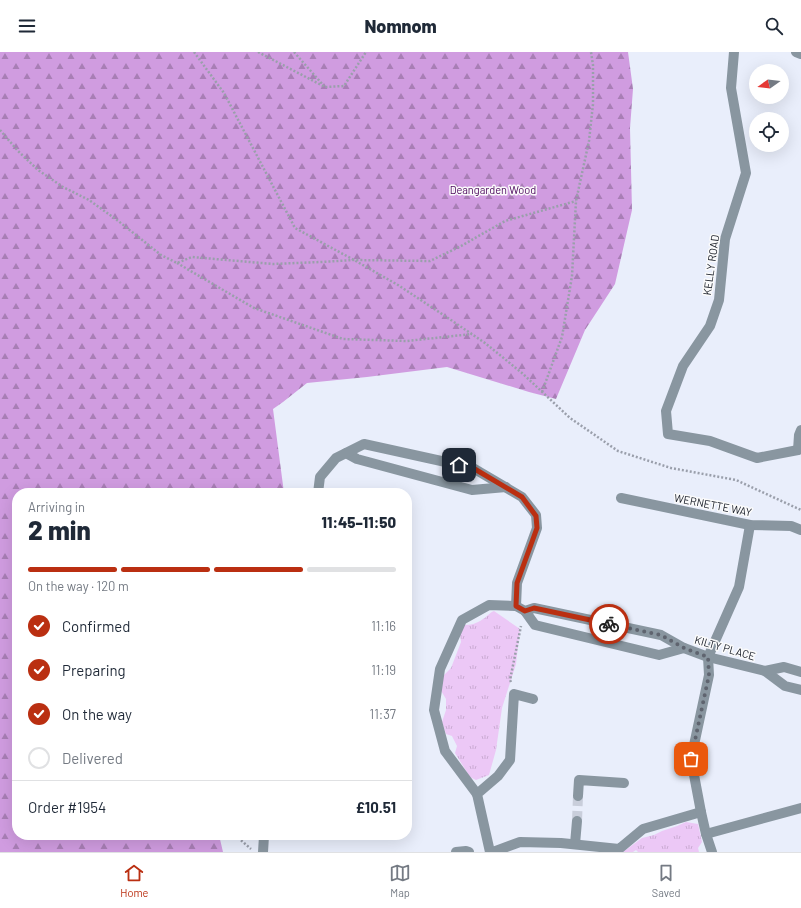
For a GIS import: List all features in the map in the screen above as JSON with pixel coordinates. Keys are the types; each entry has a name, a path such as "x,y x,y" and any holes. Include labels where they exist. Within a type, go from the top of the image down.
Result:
{"street":[{"name":"KELLY ROAD","path":"734,52 731,88 746,173 725,239 719,300 710,326 683,366 666,412 668,434 710,441 757,458 799,451"},
{"path":"796,52 801,54"},
{"path":"799,451 798,434 801,430"},
{"path":"319,488 320,477 336,458 364,444 473,468 522,497 536,516 537,528 517,583 520,608 534,625 659,655 684,648"},
{"path":"346,453 357,459 472,490 506,488"},
{"name":"WERNETTE WAY","path":"622,498 750,525 792,526 801,530"},
{"path":"712,852 701,812 691,759 709,675 708,657 739,587 750,525"},
{"name":"KILTY PLACE","path":"477,794 445,751 434,710 440,670 462,620 489,604 520,608 534,608 661,635 684,648 708,657 765,671 784,667 801,672"},
{"path":"765,671 785,686 801,690"},
{"path":"490,852 477,794 498,776 510,760 514,694 533,699"},
{"path":"578,796 579,780 624,783"},
{"path":"706,834 801,808"},
{"path":"493,852 520,842 562,847 575,844 617,850 642,829 701,812"},
{"path":"575,844 577,821"},
{"path":"263,852 264,840"},
{"path":"456,852 469,852"}],"path":[{"path":"194,52 224,93 295,228 398,285 472,334 522,373 570,418 618,451 671,468 736,480 801,510"},
{"path":"258,52 325,88 344,86 366,52"},
{"path":"294,52 325,88"},
{"path":"542,392 562,337 572,276 576,200 589,141 593,104 593,65 591,52"},
{"path":"0,130 18,151 38,170 63,187 89,200 161,255 254,308 343,339 407,341 472,334"},
{"path":"176,263 192,257 273,264 354,260 430,261 461,246 505,221 576,200"},
{"path":"514,694 510,680 520,608"},
{"path":"241,840 254,852"}],"green space":[{"name":"Deangarden Wood","path":"0,52 628,52 633,89 630,128 632,210 615,284 585,330 556,399 447,367 307,383 273,409 283,488 12,488 12,840 220,840 223,852 0,852"},
{"path":"494,611 520,629 516,664 502,708 496,750 489,775 476,780 470,777 455,753 457,746 452,736 446,734 442,722 446,710 446,699 440,689 442,677 451,668 461,642 460,635 463,625 478,622"},
{"path":"686,822 698,824 702,842 698,848 699,852 638,852 636,850 633,852 623,852 642,838 654,835"}],"tunnel":[{"path":"577,821 578,796"}],"way so far":[{"path":"609,624 661,635 684,648 708,657 709,675 691,759"}],"route":[{"path":"459,465 473,468 522,497 536,516 537,528 517,583 516,606 525,611 534,608 609,624"}]}
